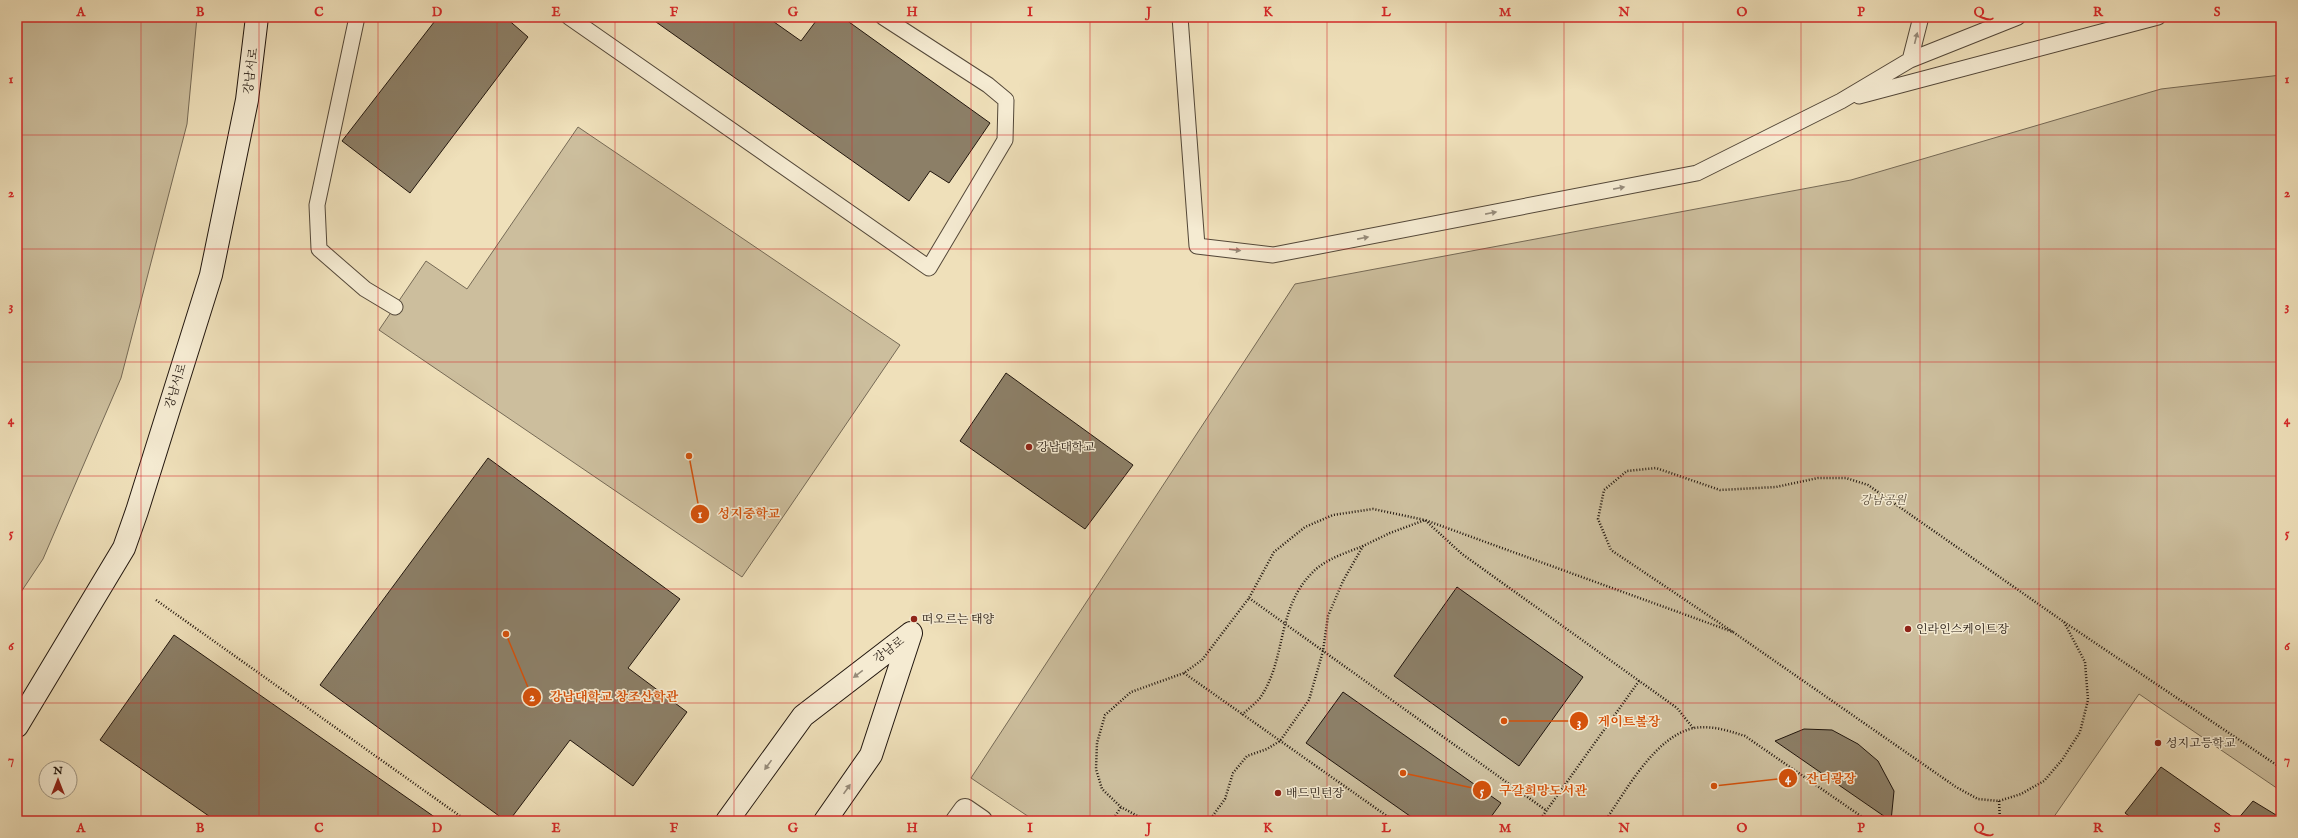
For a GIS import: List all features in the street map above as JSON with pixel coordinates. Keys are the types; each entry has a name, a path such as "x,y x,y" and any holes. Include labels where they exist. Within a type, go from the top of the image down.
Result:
{"street":[{"name":"강남서로","path":"17,726 124,548 137,511 211,275 247,100 257,17"},
{"name":"강남로","path":"727,821 803,716 912,633 871,754 825,821"},
{"path":"958,821 965,810 981,821"}],"lane":[{"path":"357,17 317,204 319,249 365,289 395,307"},
{"path":"569,17 929,268 1005,140 1006,100 988,85 884,17"},
{"path":"1180,17 1196,246 1273,255 1697,173 1841,101 1910,60 2018,17"},
{"path":"1910,60 1921,17"},
{"path":"1841,101 2158,17"}],"path":[{"path":"2064,622 2085,662 2088,700 2080,732 2062,760 2044,781 2021,794 1999,801 1978,799 1956,787 1733,632 1611,550 1598,519 1604,490 1627,471 1656,468 1720,490 1776,487 1818,478 1846,478 1868,484 2064,622 2281,768"},
{"path":"1154,821 1143,819 1121,807 1102,789 1096,769 1097,743 1105,715 1131,692 1184,674 1202,660 1249,598 1274,552 1305,527 1333,515 1373,509 1425,520 1733,632"},
{"path":"1242,715 1260,698 1271,674 1279,650 1284,623 1296,592 1313,572 1338,556 1364,546 1390,533 1425,520"},
{"path":"1425,520 1462,554 1677,708 1693,728"},
{"path":"1208,821 1225,799 1233,773 1247,756 1267,749 1280,741 1309,700 1323,651 1328,616 1342,581 1364,546"},
{"path":"1249,598 1547,811"},
{"path":"156,600 468,821"},
{"path":"1184,674 1394,821"},
{"path":"1539,821 1639,681"},
{"path":"1605,821 1647,761 1662,746 1693,728 1708,727 1726,730 1745,736 1868,821"},
{"path":"1999,801 2000,821"},
{"path":"1112,821 1121,807"}],"green space":[{"path":"17,17 197,17 187,124 121,378 43,559 17,598"},
{"name":"강남공원","path":"2281,75 2281,791 2139,694 2051,821 1035,821 971,778 1295,284 1851,180 2161,89"},
{"path":"578,127 900,345 742,577 379,330 426,261 467,289"}],"building":[{"path":"438,17 505,17 528,37 410,193 342,141"},
{"path":"649,17 767,17 801,41 819,17 842,17 990,123 949,183 930,171 909,201"},
{"path":"1006,373 1133,465 1085,529 960,441"},
{"path":"488,458 680,599 628,668 687,712 633,786 570,740 509,821 506,821 320,685"},
{"path":"1457,587 1583,677 1519,766 1394,676"},
{"path":"174,635 436,818 434,821 216,821 100,740"},
{"path":"1343,692 1501,803 1488,821 1417,821 1306,743"},
{"path":"1804,729 1832,730 1858,744 1878,761 1894,791 1891,821 1775,741"},
{"path":"2161,767 2237,820 2253,801 2281,818 2281,821 2136,821 2125,813"}],"place":[{"name":"강남대학교","path":"1029,447"},
{"name":"성지중학교","path":"689,456"},
{"name":"떠오르는 태양","path":"914,619"},
{"name":"인라인스케이트장","path":"1908,629"},
{"name":"강남대학교 창조산학관","path":"506,634"},
{"name":"게이트볼장","path":"1504,721"},
{"name":"성지고등학교","path":"2158,743"},
{"name":"구갈희망도서관","path":"1403,773"},
{"name":"잔디광장","path":"1714,786"},
{"name":"배드민턴장","path":"1278,793"}]}
